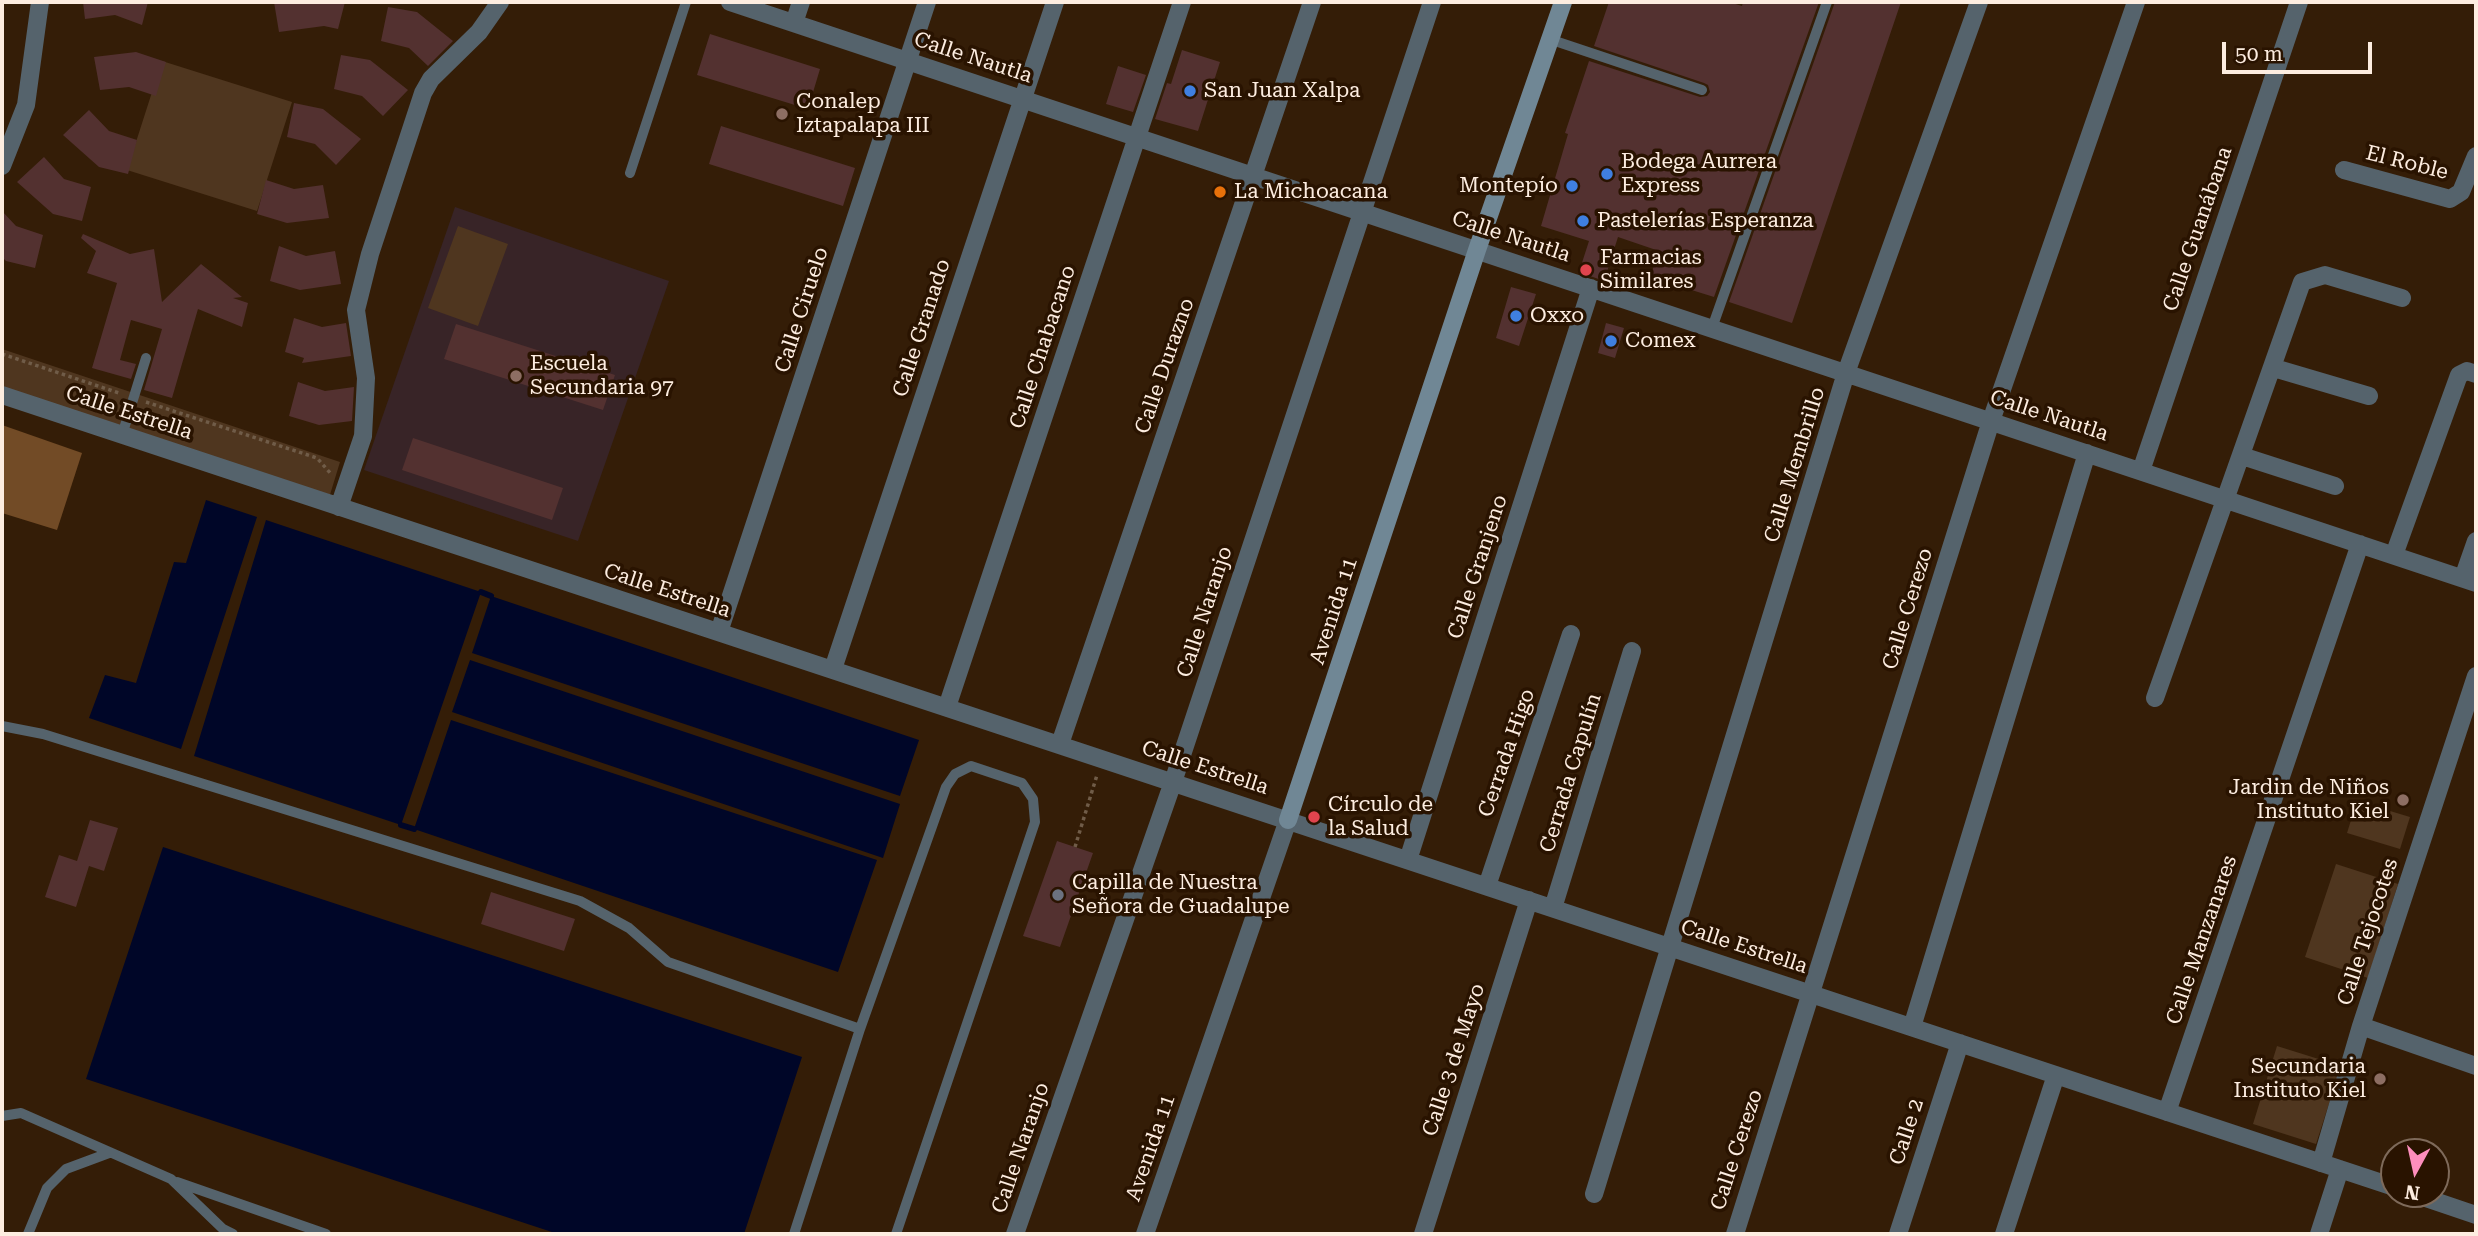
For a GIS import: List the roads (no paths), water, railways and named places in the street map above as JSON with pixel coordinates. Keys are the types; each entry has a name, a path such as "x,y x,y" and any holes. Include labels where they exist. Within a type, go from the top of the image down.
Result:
{"street":[{"path":"2,166 26,104 40,2"},
{"path":"342,498 363,436 366,379 356,310 370,254 423,93 431,79 479,32 500,2"},
{"name":"Calle Nautla","path":"730,2 2470,580"},
{"path":"794,23 801,2"},
{"name":"Calle Ciruelo","path":"719,632 927,2"},
{"name":"Calle Granado","path":"833,670 1055,2"},
{"name":"Calle Chabacano","path":"947,707 1182,2"},
{"name":"Calle Durazno","path":"1060,744 1312,2"},
{"name":"Calle Naranjo","path":"1015,1234 1173,782 1432,2"},
{"name":"Avenida 11","path":"1145,1234 1288,820 1563,2"},
{"name":"Calle Membrillo","path":"1594,1194 1846,373 1979,2"},
{"name":"Calle Cerezo","path":"1735,1234 1991,421 2136,2"},
{"name":"Calle Guanábana","path":"2141,471 2299,2"},
{"name":"El Roble","path":"2344,170 2450,199 2461,192 2476,156"},
{"path":"2155,698 2274,368 2302,282 2325,275 2402,298"},
{"name":"Calle Granjeno","path":"1408,860 1591,288"},
{"path":"2274,368 2369,396"},
{"path":"2394,555 2459,375 2467,371 2476,374"},
{"name":"Calle Estrella","path":"2,395 122,435 342,498 719,632 2380,1182"},
{"path":"1912,1027 2087,453"},
{"path":"2242,456 2335,486"},
{"path":"2470,580 2476,541"},
{"name":"Calle Manzanares","path":"2167,1112 2360,544"},
{"name":"Cerrada Higo","path":"1486,886 1570,634"},
{"name":"Cerrada Capulín","path":"1553,908 1632,651"},
{"name":"Calle Tejocotes","path":"2322,1163 2361,1026 2470,719 2476,676"},
{"name":"Calle 3 de Mayo","path":"1423,1234 1529,900"},
{"path":"2361,1026 2476,1066"},
{"name":"Calle 2","path":"1898,1234 1959,1043"},
{"path":"2004,1234 2056,1075"},
{"path":"2319,1234 2340,1169"},
{"path":"2450,1206 2476,1215"}],"lane":[{"path":"630,173 685,2"},
{"path":"1712,328 1827,2"},
{"path":"1549,39 1702,90"},
{"path":"122,435 146,358"},
{"path":"2,726 43,734 580,901 629,928 668,962 860,1029"},
{"path":"794,1234 860,1029 946,787 956,774 971,766 1023,783 1033,799 1035,822 896,1234"},
{"path":"2,1116 21,1113 171,1180 326,1234"},
{"path":"28,1234 47,1188 66,1169 109,1153"},
{"path":"171,1180 223,1229 233,1234"}],"water":[{"path":"206,500 257,517 181,749 89,718 105,675 136,683 174,562 186,563"},
{"path":"266,520 481,592 401,825 194,756"},
{"path":"491,596 919,740 900,796 472,653"},
{"path":"470,660 900,804 883,858 452,712"},
{"path":"451,720 877,860 838,972 414,829"},
{"path":"163,847 802,1057 744,1234 558,1234 86,1079"}],"waterway":[{"path":"481,592 491,596"},
{"path":"401,825 414,829"}],"place":[{"name":"San Juan Xalpa","path":"1190,91"},
{"name":"Conalep Iztapalapa III","path":"782,114"},
{"name":"Bodega Aurrera Express","path":"1607,174"},
{"name":"Montepío","path":"1572,186"},
{"name":"La Michoacana","path":"1220,192"},
{"name":"Pastelerías Esperanza","path":"1583,221"},
{"name":"Farmacias Similares","path":"1586,270"},
{"name":"Oxxo","path":"1516,316"},
{"name":"Comex","path":"1611,341"},
{"name":"Escuela Secundaria 97","path":"516,376"},
{"name":"Jardin de Niños Instituto Kiel","path":"2403,800"},
{"name":"Círculo de la Salud","path":"1314,817"},
{"name":"Capilla de Nuestra Señora de Guadalupe","path":"1058,895"},
{"name":"Secundaria Instituto Kiel","path":"2380,1079"}]}
